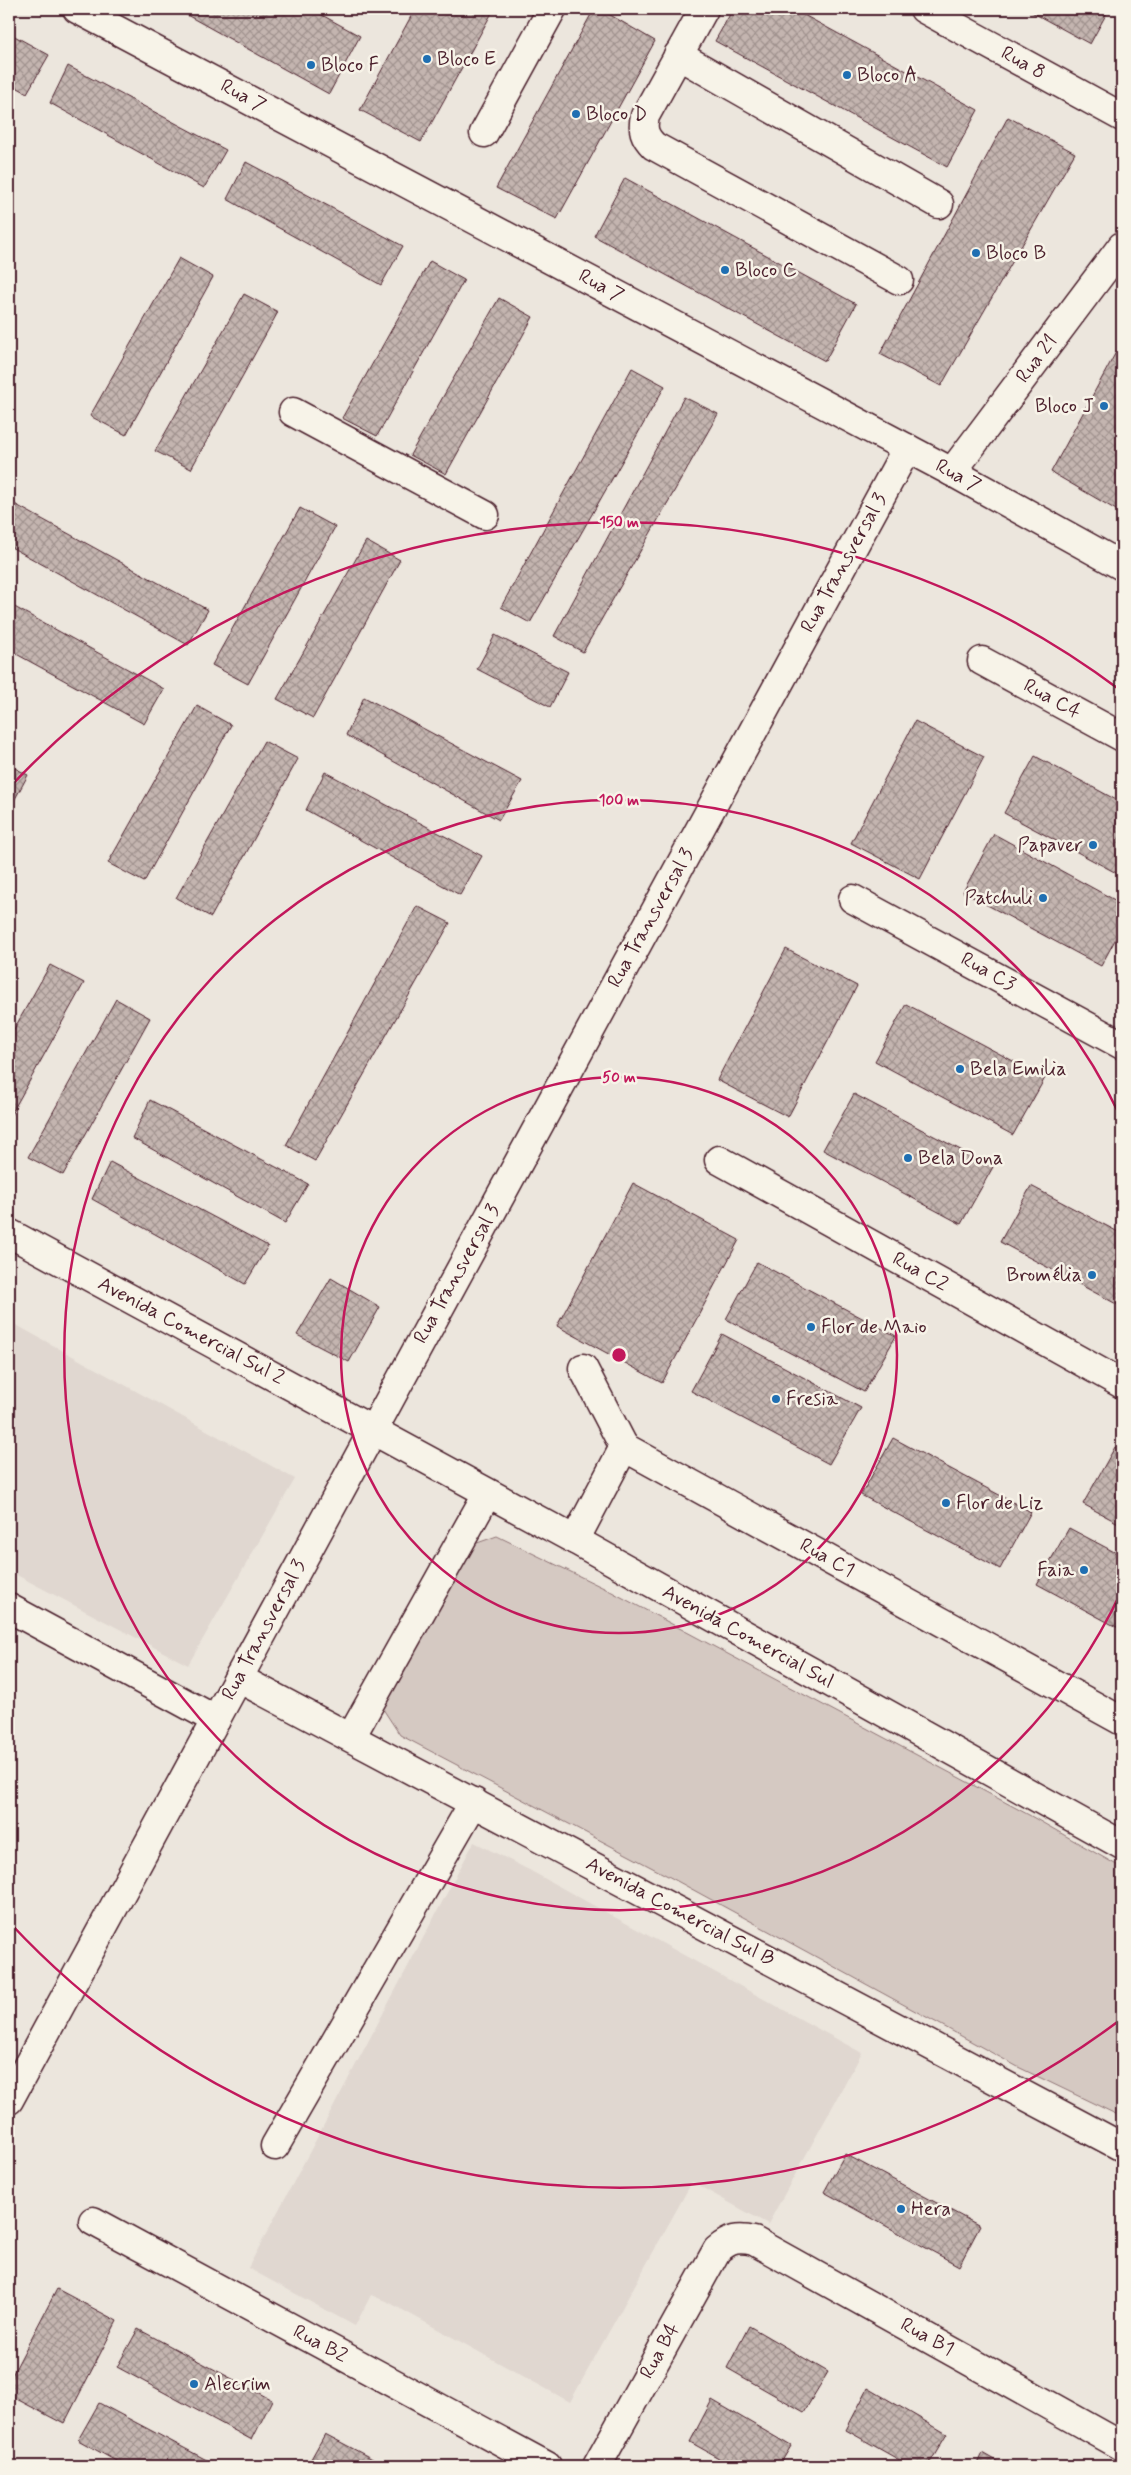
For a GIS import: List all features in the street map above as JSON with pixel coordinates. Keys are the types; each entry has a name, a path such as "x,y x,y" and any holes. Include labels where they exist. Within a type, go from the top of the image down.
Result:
{"street":[{"name":"Rua 7","path":"77,9 907,448 1122,566"},
{"path":"484,133 552,9"},
{"path":"704,9 645,116 643,127 646,138 654,146 899,280"},
{"name":"Rua 8","path":"924,9 1122,117"},
{"path":"678,55 939,204"},
{"name":"Rua 21","path":"952,472 1122,246"},
{"path":"293,412 485,515"},
{"name":"Rua Transversal 3","path":"9,2100 372,1429 907,448"},
{"name":"Rua C4","path":"982,662 1122,737"},
{"name":"Rua C3","path":"854,899 1122,1045"},
{"name":"Rua C2","path":"718,1160 1122,1384"},
{"name":"Avenida Comercial Sul 2","path":"9,1233 372,1429"},
{"path":"575,1540 624,1447 583,1368"},
{"name":"Avenida Comercial Sul","path":"372,1429 1122,1845"},
{"name":"Rua C1","path":"624,1447 1122,1721"},
{"path":"351,1736 487,1494"},
{"path":"9,1608 216,1720"},
{"name":"Avenida Comercial Sul B","path":"238,1678 351,1736 1122,2147"},
{"path":"275,2146 474,1802"},
{"name":"Rua B2","path":"93,2221 547,2466"},
{"name":"Rua B1","path":"729,2240 741,2238 754,2240 1122,2446"},
{"name":"Rua B4","path":"597,2466 711,2260 729,2240"}],"shaded area":[{"path":"9,1321 295,1479 188,1665 9,1571"},
{"path":"497,1536 610,1591 1029,1815 1122,1868 1122,2117 1018,2067 666,1875 400,1735 381,1706 463,1548"},
{"path":"474,1842 531,1871 862,2053 768,2224 692,2182 570,2402 390,2303 371,2295 355,2326 248,2268"}],"building":[{"name":"Bloco F","path":"176,9 311,9 360,36 329,94"},
{"name":"Bloco E","path":"415,9 494,9 421,142 360,110"},
{"name":"Bloco D","path":"594,9 600,9 655,41 557,219 496,188"},
{"name":"Bloco A","path":"733,9 793,9 978,110 947,167 715,41"},
{"path":"1026,9 1109,9 1090,44"},
{"path":"9,33 49,55 27,93 9,83"},
{"path":"68,66 226,150 204,188 50,103"},
{"name":"Bloco B","path":"1008,117 1075,153 941,386 880,354"},
{"path":"246,162 403,246 381,285 227,199"},
{"name":"Bloco C","path":"625,178 856,304 825,361 594,236"},
{"path":"179,258 213,277 126,435 90,416"},
{"path":"430,261 464,280 377,436 342,418"},
{"path":"244,294 278,312 191,469 155,451"},
{"path":"499,298 533,317 446,474 410,455"},
{"name":"Bloco J","path":"1122,341 1122,504 1118,511 1051,472"},
{"path":"632,368 665,386 530,623 501,607"},
{"path":"684,397 718,414 583,652 554,636"},
{"path":"9,501 208,610 188,645 9,546"},
{"path":"300,508 335,527 248,684 212,665"},
{"path":"366,541 400,560 313,718 277,699"},
{"path":"9,604 164,689 144,724 9,650"},
{"path":"495,635 568,672 550,707 477,669"},
{"path":"364,697 522,781 499,820 346,735"},
{"path":"197,706 231,725 144,882 108,863"},
{"path":"915,721 984,757 920,879 851,843"},
{"path":"264,741 298,759 211,917 176,898"},
{"name":"Papaver","path":"1035,756 1122,803 1122,876 1004,813"},
{"path":"9,765 28,775 9,810"},
{"path":"325,772 482,856 460,895 306,810"},
{"name":"Patchuli","path":"994,834 1122,904 1122,927 1101,966 963,892"},
{"path":"417,906 450,923 315,1161 286,1145"},
{"path":"786,949 857,986 788,1117 717,1080"},
{"path":"50,965 84,983 9,1118 9,1038"},
{"path":"116,999 150,1018 63,1175 28,1157"},
{"name":"Bela Emilia","path":"906,1004 1045,1078 1013,1135 875,1061"},
{"name":"Bela Dona","path":"854,1094 993,1167 961,1224 823,1150"},
{"path":"150,1100 308,1184 285,1223 132,1138"},
{"path":"110,1162 268,1246 245,1284 92,1199"},
{"path":"633,1183 739,1240 662,1383 557,1326"},
{"name":"Bromélia","path":"1031,1186 1122,1234 1122,1307 1000,1242"},
{"name":"Flor de Maio","path":"757,1262 896,1336 864,1392 726,1319"},
{"path":"331,1278 380,1307 349,1362 297,1335"},
{"name":"Fresia","path":"722,1334 861,1408 829,1464 691,1391"},
{"name":"Flor de Liz","path":"893,1438 1031,1512 1000,1569 861,1495"},
{"path":"1115,1447 1122,1451 1122,1525 1083,1504"},
{"name":"Faia","path":"1069,1528 1122,1556 1122,1630 1037,1584"},
{"name":"Hera","path":"845,2154 980,2226 959,2266 824,2192"},
{"path":"57,2289 117,2321 64,2424 9,2395 9,2381"},
{"path":"749,2326 828,2372 804,2412 727,2368"},
{"name":"Alecrim","path":"138,2329 272,2400 252,2440 117,2367"},
{"path":"868,2388 947,2434 928,2466 910,2466 846,2430"},
{"path":"712,2400 791,2446 779,2466 733,2466 690,2442"},
{"path":"99,2403 218,2466 125,2466 78,2440"},
{"path":"325,2434 386,2466 307,2466"},
{"path":"982,2453 1005,2466 976,2466"}],"place":[{"name":"Bloco E","path":"427,59"},
{"name":"Bloco F","path":"311,65"},
{"name":"Bloco A","path":"847,75"},
{"name":"Bloco D","path":"576,114"},
{"name":"Bloco B","path":"976,253"},
{"name":"Bloco C","path":"725,270"},
{"name":"Bloco J","path":"1104,406"},
{"name":"Papaver","path":"1093,845"},
{"name":"Patchuli","path":"1043,898"},
{"name":"Bela Emilia","path":"960,1069"},
{"name":"Bela Dona","path":"908,1158"},
{"name":"Bromélia","path":"1092,1275"},
{"name":"Flor de Maio","path":"811,1327"},
{"name":"Fresia","path":"776,1399"},
{"name":"Flor de Liz","path":"946,1503"},
{"name":"Faia","path":"1084,1570"},
{"name":"Hera","path":"901,2209"},
{"name":"Alecrim","path":"194,2384"}]}
